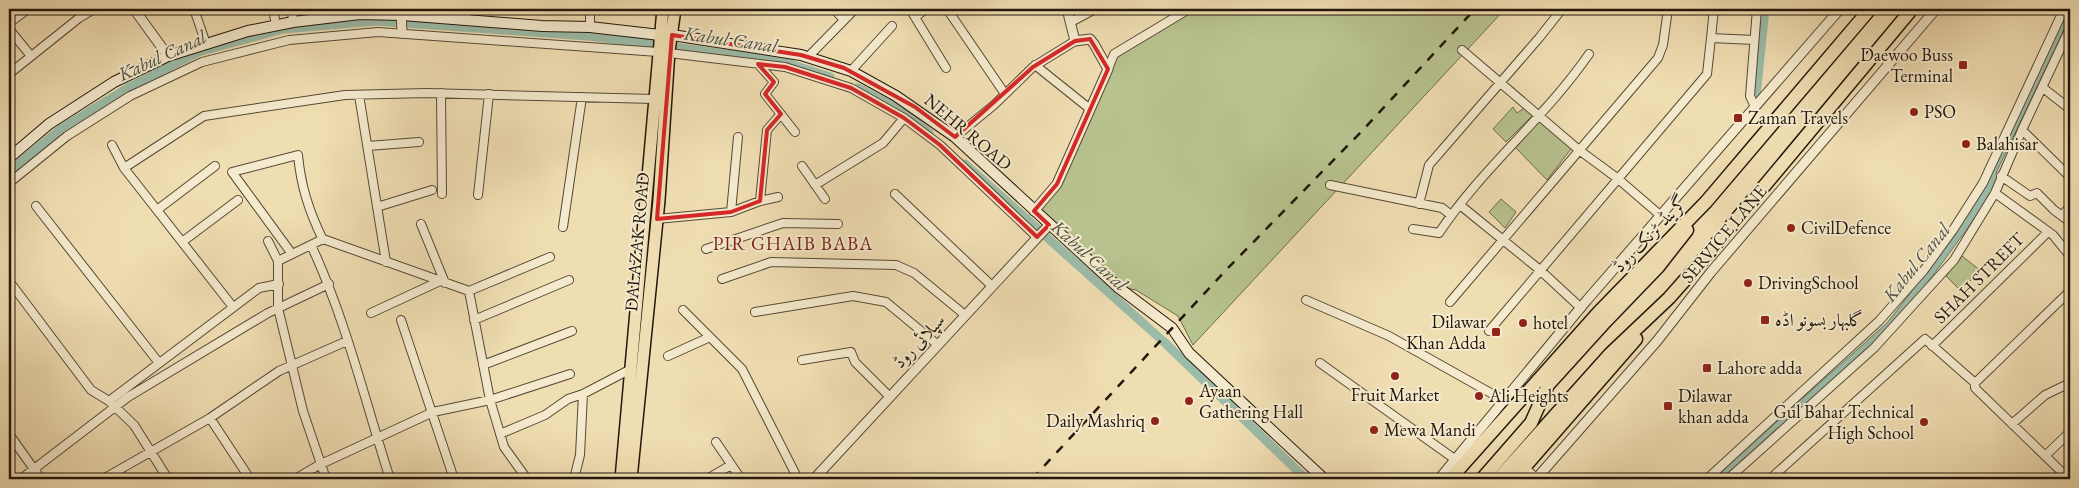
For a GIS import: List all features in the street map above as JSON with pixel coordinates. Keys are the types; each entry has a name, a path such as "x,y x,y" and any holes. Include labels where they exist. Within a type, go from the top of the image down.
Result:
{"highway":[{"name":"گرینڈ ٹرنک روڈ","path":"1450,479 1574,339 1706,202 1870,9"},
{"path":"1514,479 1616,363 1912,9"},
{"path":"1482,479 1531,423 1548,385 1658,267 1676,246 1706,202"},
{"path":"1498,479 1610,354 1669,298"}],"main road":[{"name":"DALAZAK ROAD","path":"621,479 634,372 657,219 665,44 663,9"},
{"name":"DALAZAK ROAD","path":"631,479 634,372 654,98 665,44 675,9"},
{"name":"NEHR ROAD","path":"9,158 49,124 114,82 168,56 206,44 293,22 360,14 402,12 466,20 542,26 590,27 665,44 808,57 851,71 909,103 955,137 1049,226 1119,288 1172,328 1189,353 1324,479"}],"street":[{"path":"9,23 28,9"},
{"path":"9,74 94,9"},
{"path":"134,9 168,56"},
{"path":"194,9 206,44"},
{"path":"273,9 276,25"},
{"path":"292,9 293,22"},
{"path":"466,9 466,20"},
{"path":"590,9 590,27"},
{"path":"834,9 844,20"},
{"path":"808,57 856,9"},
{"path":"910,9 946,68"},
{"path":"915,17 926,9"},
{"path":"947,9 1005,94"},
{"path":"1067,9 1075,41"},
{"path":"1071,22 1096,9"},
{"path":"1034,211 1057,184 1114,54 1189,9"},
{"path":"1419,204 1429,165 1540,38 1562,9"},
{"path":"1450,302 1658,58 1663,45 1668,9"},
{"path":"1490,331 1617,178 1707,74 1714,9"},
{"path":"1756,107 1750,96 1757,9"},
{"path":"1439,479 1581,308 1840,9"},
{"name":"SERVICE LANE","path":"1536,479 1657,340 1711,272 1936,9"},
{"path":"1707,479 1879,321 1924,270 1953,230 1983,183 2064,9"},
{"path":"402,12 402,34"},
{"path":"851,71 892,26"},
{"path":"1728,479 1874,348 1954,260 1995,193 2070,28"},
{"path":"9,29 32,56"},
{"path":"9,183 67,136 130,96 202,62 289,40 378,32 665,44 758,64 785,67 851,88 904,118 940,145 1037,237"},
{"path":"1710,38 1754,40"},
{"path":"955,137 1005,94 1034,65 1075,41 1090,39 1108,69"},
{"path":"1880,45 1896,57"},
{"path":"1462,50 1660,216"},
{"path":"1413,229 1439,233 1451,215 1540,115 1589,54"},
{"path":"758,64 774,82 765,94 795,132"},
{"path":"1034,65 1090,109"},
{"path":"2043,88 2070,109"},
{"path":"124,168 204,116 336,96 441,93 654,98"},
{"path":"441,93 442,194"},
{"path":"478,195 489,94"},
{"path":"359,95 386,262"},
{"path":"563,227 582,97"},
{"path":"760,201 767,130 781,114"},
{"path":"815,185 883,143 904,118"},
{"path":"2022,130 2070,176"},
{"path":"731,212 738,137"},
{"path":"368,146 419,142"},
{"path":"112,145 124,168 233,306"},
{"path":"292,254 232,172 298,155 308,208 323,240"},
{"path":"157,210 216,166"},
{"path":"802,166 825,199"},
{"path":"2002,176 2030,196 2037,193 2070,222"},
{"path":"1330,185 1442,208 1451,215"},
{"path":"377,207 432,190"},
{"path":"1995,193 2053,235 2070,256"},
{"path":"895,194 992,286"},
{"path":"657,219 731,212 760,201 778,197"},
{"path":"182,242 238,200"},
{"path":"1460,205 1540,270 1581,308"},
{"path":"36,206 159,363"},
{"path":"2062,216 2070,206"},
{"path":"706,249 783,222 838,224"},
{"path":"421,224 442,282"},
{"name":"سپلائی روڈ","path":"814,479 1049,226"},
{"name":"SHAH STREET","path":"1932,346 2048,232"},
{"path":"278,261 323,240 469,291 550,257"},
{"path":"268,241 278,261 278,308 292,366 303,411 319,464 326,479"},
{"path":"311,245 329,284 390,479"},
{"path":"722,279 771,262 896,265 914,273 966,315"},
{"path":"1700,262 1711,272"},
{"path":"474,320 569,280"},
{"path":"9,281 91,390 112,403 134,425 168,479"},
{"path":"371,313 442,282"},
{"path":"21,479 159,363 233,306 259,288 279,284"},
{"path":"112,403 278,308 329,284"},
{"path":"469,291 490,400 504,447 527,479"},
{"path":"1975,383 2070,291"},
{"path":"755,312 852,296 886,302 938,345"},
{"path":"1306,300 1389,336 1505,401"},
{"path":"683,310 742,369 798,479"},
{"path":"400,320 433,412 454,479"},
{"path":"1564,328 1574,339"},
{"path":"483,365 572,331"},
{"path":"668,356 710,337"},
{"path":"1770,479 1925,339 1975,383 1975,388 2069,479"},
{"path":"103,479 210,418 279,371 347,341"},
{"path":"802,360 851,352 855,362 890,397"},
{"path":"1320,363 1456,460"},
{"path":"500,434 546,415 568,399 634,372"},
{"path":"295,479 319,464 433,412 490,400 570,374"},
{"path":"2012,424 2045,395 2070,383"},
{"path":"574,479 580,455 583,394"},
{"path":"210,418 250,479"},
{"path":"2045,456 2070,432"},
{"path":"9,434 41,479"},
{"path":"716,442 741,479"},
{"path":"707,479 731,465"},
{"path":"1524,467 1536,479"}],"highlighted area":[{"path":"672,35 801,55 844,68 915,107 955,137 1033,67 1075,41 1090,39 1108,69 1057,184 1034,211 1049,225 1037,237 940,145 904,118 851,88 785,67 758,64 774,82 765,94 781,114 767,130 760,201 731,212 657,219"}],"green space":[{"path":"1187,9 1505,9 1193,345 1178,316 1136,290 1126,288 1034,211 1057,184 1114,54"},
{"path":"1513,107 1517,113 1524,108 1532,116 1506,142 1493,129"},
{"path":"1537,119 1574,145 1547,180 1513,145"},
{"path":"1501,199 1516,212 1505,228 1489,212"},
{"path":"1962,256 1981,271 1960,290 1946,276"}],"shaded area":[{"path":"2067,9 2070,9 2070,17 1989,188 1985,183"},
{"path":"1980,191 1983,191 1988,196 1986,203 1932,276 1889,329 1855,363 1722,479 1712,479 1887,323 1936,260"}],"waterway":[{"path":"1756,96 1765,9"},
{"name":"Kabul Canal","path":"9,172 62,128 128,88 198,52 283,29 376,21 588,36 781,61 830,77"},
{"name":"Kabul Canal","path":"858,88 907,114 929,133"},
{"name":"Kabul Canal","path":"965,164 1164,342 1306,479"},
{"name":"Kabul Canal","path":"1981,203 1994,177"}],"railway":[{"path":"1032,479 1228,268 1362,131 1475,9"}],"place":[{"name":"Daewoo Buss Terminal","path":"1963,65"},
{"name":"PSO","path":"1914,112"},
{"name":"Zaman Travels","path":"1738,118"},
{"name":"Balahisar","path":"1966,144"},
{"name":"CivilDefence","path":"1791,228"},
{"name":"DrivingSchool","path":"1748,283"},
{"name":"گلبہار بسونو اڈہ","path":"1765,320"},
{"name":"hotel","path":"1523,323"},
{"name":"Dilawar Khan Adda","path":"1496,332"},
{"name":"Lahore adda","path":"1707,368"},
{"name":"Fruit Market","path":"1395,376"},
{"name":"Ali Heights","path":"1479,396"},
{"name":"Ayaan Gathering Hall","path":"1189,401"},
{"name":"Dilawar khan adda","path":"1668,406"},
{"name":"Daily Mashriq","path":"1155,421"},
{"name":"Gul Bahar Technical High School","path":"1924,422"},
{"name":"Mewa Mandi","path":"1374,430"}],"district":[{"name":"PIR GHAIB BABA","path":"793,243"}]}
